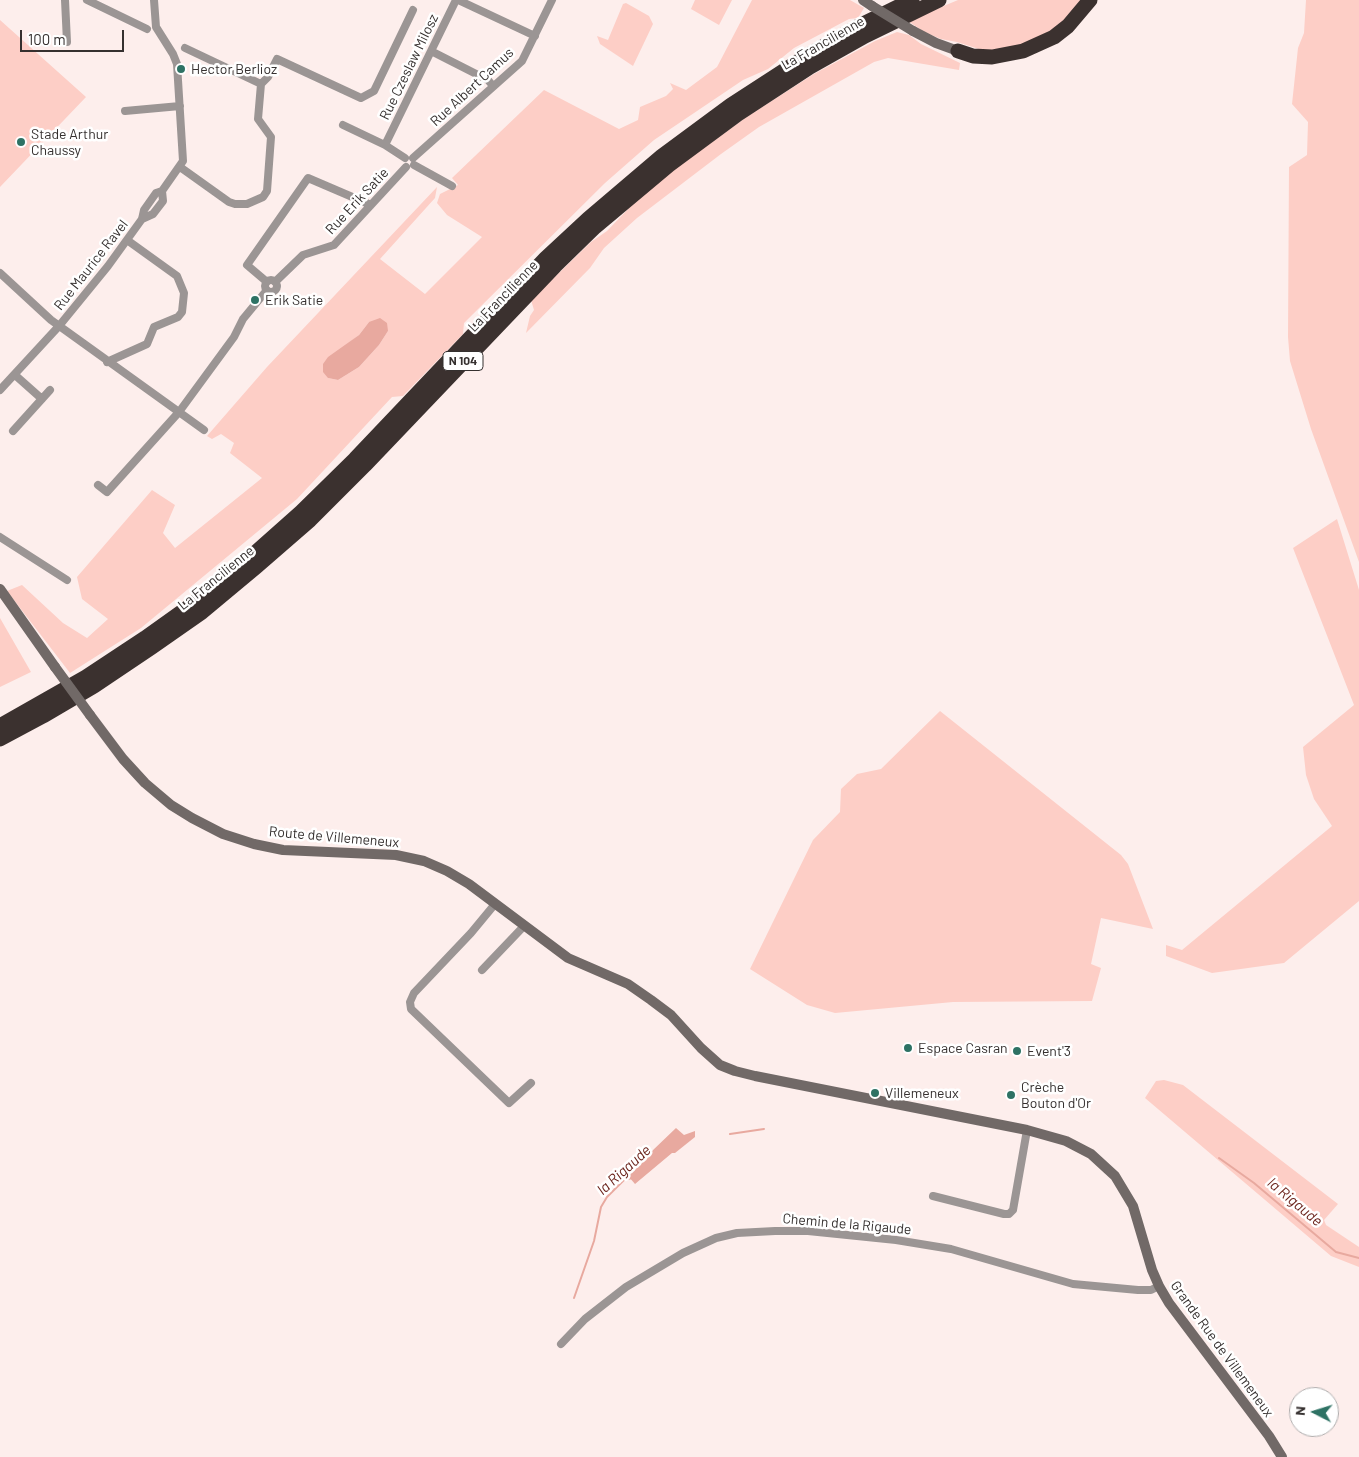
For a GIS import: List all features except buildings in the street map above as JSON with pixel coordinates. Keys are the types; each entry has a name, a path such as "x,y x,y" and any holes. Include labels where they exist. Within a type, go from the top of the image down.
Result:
{"highway":[{"name":"La Francilienne","path":"0,726 86,677 138,643 194,603 247,560 301,512 355,459 546,258 588,219 662,156 731,105 805,57 859,26 912,0"},
{"name":"La Francilienne","path":"0,739 85,691 152,647 202,612 256,567 310,520 365,465 555,266 595,227 669,165 738,114 810,67 865,36 938,0"},
{"path":"958,52 973,56 992,57 1024,51 1054,36 1068,26 1090,0"}],"main road":[{"path":"868,3 913,31 958,52"},
{"name":"Route de Villemeneux","path":"0,589 123,759 145,783 171,805 223,834 254,844 283,850 390,855 424,861 447,871 469,884 495,903"},
{"name":"Grande Rue de Villemeneux","path":"495,903 568,958 628,984 651,1000 670,1014 720,1065 735,1071 1027,1130 1066,1140 1091,1154 1115,1176 1133,1206 1152,1270 1159,1286 1282,1457"}],"street":[{"path":"65,0 67,42"},
{"path":"87,0 147,29"},
{"name":"Rue Maurice Ravel","path":"0,390 59,326 142,219 153,214 163,201 162,191 183,161 184,154 176,64 173,54 160,35 155,21 154,0"},
{"name":"Rue Czeslaw Milosz","path":"385,145 430,51 457,0 535,36"},
{"name":"Rue Albert Camus","path":"410,162 522,61 552,0"},
{"path":"180,167 229,202 246,204 263,197 267,191 271,137 258,120 261,84 268,77 277,59 361,98 374,91 413,10"},
{"path":"185,48 261,84"},
{"path":"430,51 488,80 493,86"},
{"path":"125,111 180,106"},
{"path":"343,125 385,145 452,186"},
{"name":"Rue Erik Satie","path":"98,485 108,492 180,412 234,336 243,319 270,285 303,255 334,245 410,162"},
{"path":"270,285 247,265 308,178 371,205"},
{"path":"107,362 148,344 154,327 178,316 182,312 184,293 177,276 127,240"},
{"path":"0,273 59,326 204,430"},
{"path":"15,375 42,399"},
{"path":"13,431 50,390"},
{"path":"0,547 3,539 66,580"},
{"path":"495,903 414,994 410,1002 412,1009 509,1103 531,1083"},
{"path":"482,970 524,926"},
{"path":"932,1196 1004,1214 1011,1212 1021,1171 1027,1130"},
{"name":"Chemin de la Rigaude","path":"561,1344 585,1319 626,1287 683,1253 716,1238 737,1233 775,1230 808,1231 896,1240 951,1249 1073,1284 1138,1290 1151,1290 1159,1286"}],"shaded area":[{"path":"695,0 732,0 719,25 691,9"},
{"path":"752,0 850,0 864,8 858,18 849,19 794,48 768,69 743,80 654,140 605,183 464,323 463,334 403,396 392,397 297,499 141,628 70,673 7,591 22,585 63,623 87,638 108,619 82,599 77,577 152,490 175,505 163,533 175,548 262,478 230,453 234,443 221,434 212,439 207,436 267,367 437,187 435,198 380,259 425,294 482,237 447,215 437,203 440,194 458,185 452,178 544,90 619,129 638,120 640,107 666,96 673,89 670,83 686,90 717,67","holes":["369,322 388,331 379,345 359,367 338,380 328,378 346,345 359,335"]},
{"path":"958,0 1085,0 1078,11 1037,43 985,51 941,39 924,32 908,21"},
{"path":"1306,0 1359,0 1359,562 1311,429 1290,361 1288,337 1289,167 1307,155 1308,122 1292,104 1298,48 1304,33"},
{"path":"626,3 649,16 653,24 633,66 600,44 597,36 608,40 623,4"},
{"name":"Stade Arthur Chaussy","path":"0,20 86,97 0,187"},
{"path":"897,32 909,35 921,44 960,63 959,70 888,58 874,62 759,127 637,218 604,248 590,268 526,333 530,316 534,310 531,300 591,242 607,231 630,207 673,170 748,116 814,74 875,41"},
{"path":"380,318 387,323 388,331 379,345 359,367 338,380 328,378 323,372 323,364 328,357 359,335 369,322"},
{"path":"1337,519 1359,590 1359,901 1284,963 1212,973 1166,956 1166,945 1182,950 1332,826 1314,799 1306,775 1303,747 1354,705 1293,548"},
{"path":"0,618 31,672 0,687"},
{"path":"940,711 1121,855 1128,864 1153,929 1101,918 1091,964 1101,968 1092,1001 953,1002 835,1013 807,1005 750,969 813,840 840,812 841,789 857,774 881,769"},
{"path":"1164,1080 1183,1085 1338,1204 1324,1220 1326,1225 1359,1247 1359,1267 1331,1256 1145,1098 1156,1081"},
{"path":"676,1128 684,1135 695,1131 695,1137 675,1153 672,1153 635,1184 629,1177 630,1174"}],"waterway":[{"name":"la Rigaude","path":"730,1134 764,1129"},
{"name":"la Rigaude","path":"1219,1158 1254,1183 1336,1252 1359,1258"},
{"name":"la Rigaude","path":"574,1298 594,1241 601,1207 607,1197 624,1180 632,1178"}],"place":[{"name":"Hector Berlioz","path":"181,69"},
{"name":"Stade Arthur Chaussy","path":"21,142"},
{"name":"Erik Satie","path":"255,300"},
{"name":"Espace Casran","path":"908,1048"},
{"name":"Event'3","path":"1017,1051"},
{"name":"Villemeneux","path":"875,1093"},
{"name":"Crèche Bouton d'Or","path":"1011,1095"}]}
